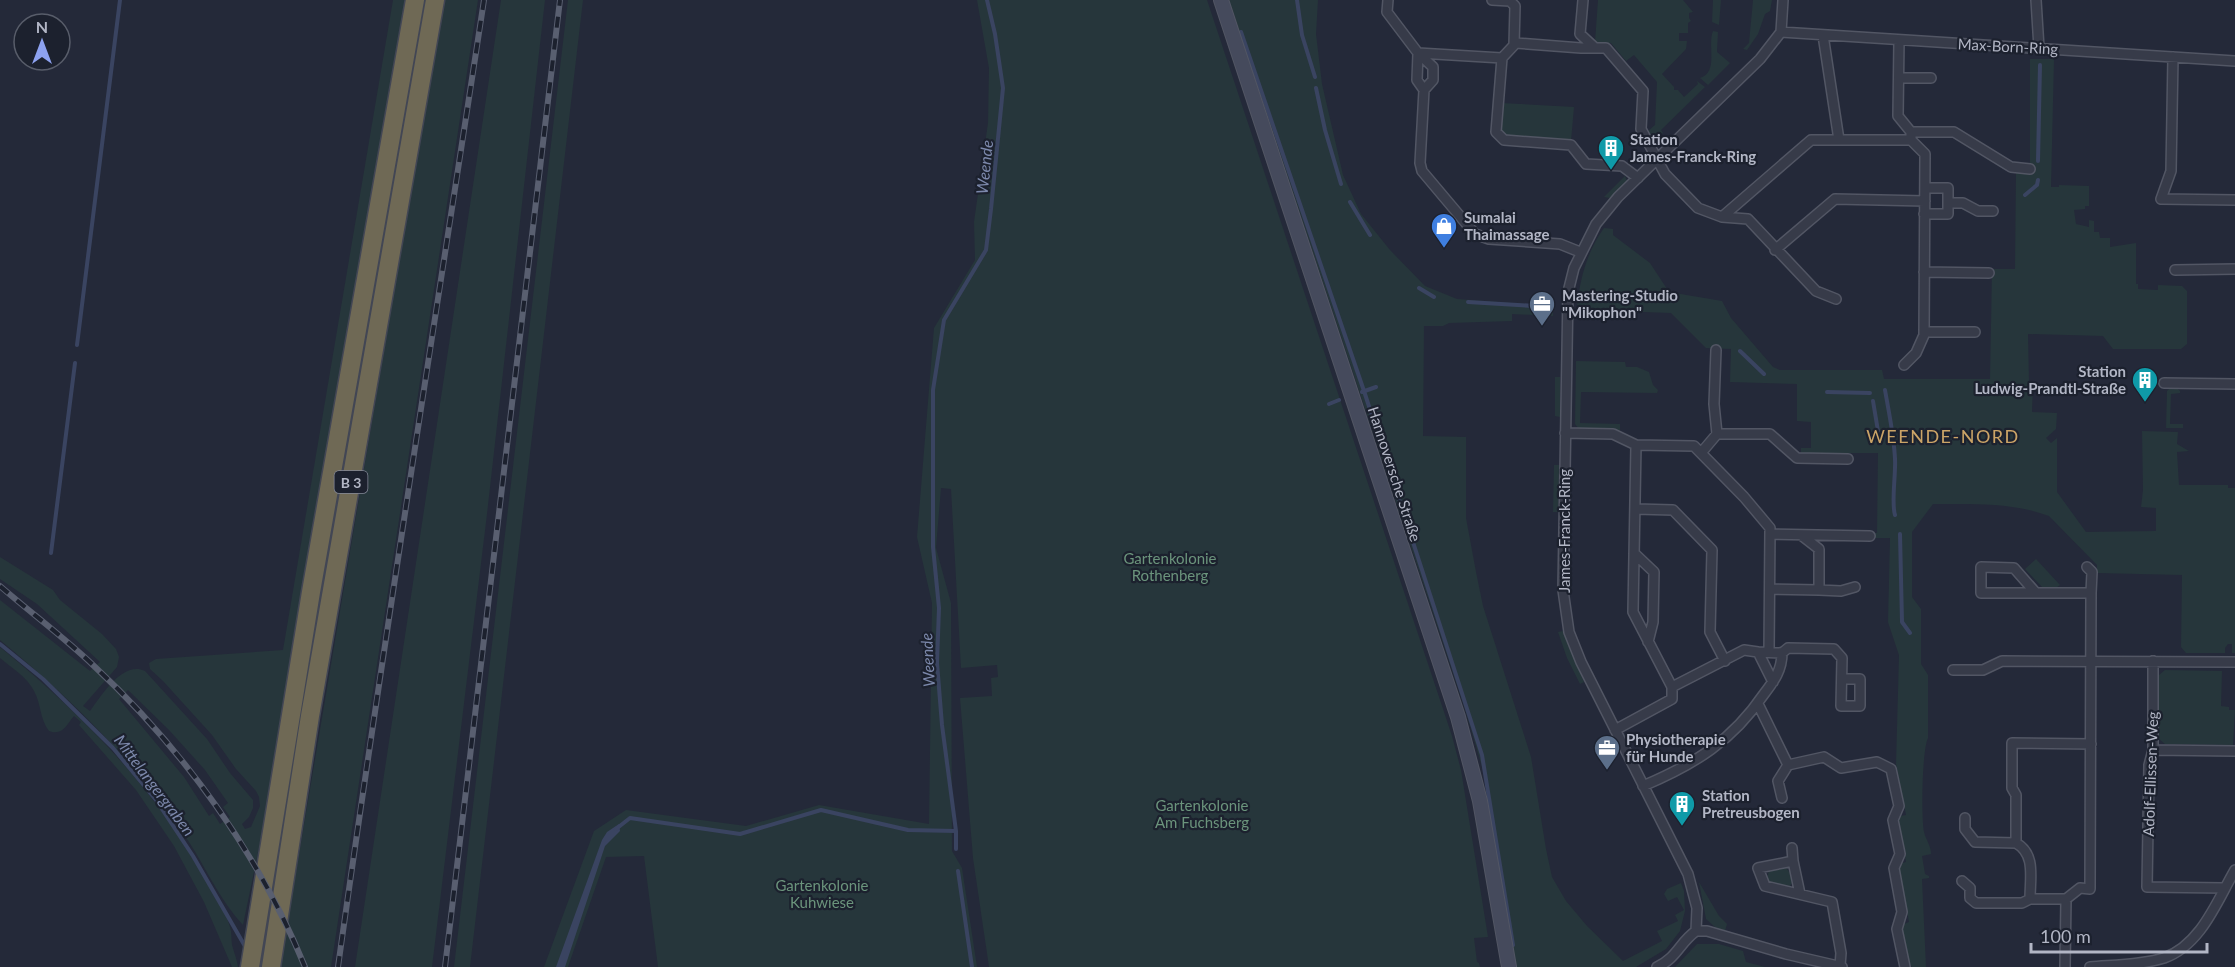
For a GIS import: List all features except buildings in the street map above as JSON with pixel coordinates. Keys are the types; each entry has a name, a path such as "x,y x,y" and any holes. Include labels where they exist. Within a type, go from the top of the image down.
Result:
{"highway":[{"name":"B 3","path":"250,967 311,592 415,0"},
{"name":"B 3","path":"271,966 310,716 435,0"}],"street":[{"name":"Hannoversche Straße","path":"1221,0 1458,717 1480,801 1509,967"},
{"path":"1388,0 1387,12 1418,53 1433,67 1433,80 1424,90"},
{"path":"1492,0 1510,1 1515,6 1514,45"},
{"path":"1583,0 1580,34 1594,47"},
{"path":"1781,32 1783,0"},
{"path":"2036,0 2039,48"},
{"name":"Max-Born-Ring","path":"1781,32 2235,61"},
{"name":"James-Franck-Ring","path":"1696,931 1697,908 1693,888 1674,845 1581,662 1569,632 1563,590 1568,292 1580,252 1596,224 1618,197 1760,59 1781,32"},
{"path":"1823,35 1839,140"},
{"path":"1899,40 1898,116 1925,154 1924,332 1916,353 1904,365"},
{"path":"1638,178 1622,166 1586,164 1571,145 1504,140 1496,132 1502,58 1516,43 1606,48 1643,91 1641,129 1665,174 1698,208 1722,217 1748,219 1816,291 1836,299"},
{"path":"1418,53 1502,58"},
{"path":"1418,53 1417,80 1424,90 1420,163 1422,171 1475,234 1489,239 1560,244 1580,252"},
{"path":"2174,57 2171,171 2161,200 2235,200"},
{"path":"1899,78 1931,78"},
{"path":"1820,140 1837,125"},
{"path":"1722,217 1811,140 1954,132 2011,166 2030,169"},
{"path":"1924,214 1948,214 1948,188 1925,188"},
{"path":"1775,250 1835,199 1924,201"},
{"path":"1948,203 1963,203 1978,211 1994,211"},
{"path":"2175,270 2235,269"},
{"path":"1924,272 1989,273"},
{"path":"1924,332 1975,332"},
{"path":"1701,453 1717,434 1714,404 1716,350"},
{"path":"2164,383 2235,384"},
{"path":"1565,433 1613,434 1636,445 1694,446 1701,453 1770,528 1769,652"},
{"path":"1717,434 1770,434 1797,459 1848,459"},
{"path":"1615,730 1672,699 1672,687 1633,612 1636,445"},
{"path":"1636,509 1673,510 1712,550 1710,632 1725,661"},
{"path":"1770,534 1870,536"},
{"path":"1801,535 1819,549 1819,590"},
{"path":"1634,553 1654,572 1653,622 1648,642"},
{"path":"2036,593 2014,568 1981,567 1981,593 2036,593 2091,593"},
{"path":"1962,881 1970,888 1971,898 1976,903 2022,903 2030,899 2066,899 2080,888 2090,889 2092,572 2087,567"},
{"path":"1770,589 1841,591 1855,587"},
{"path":"1713,637 1726,648 1758,652 1782,653 1788,648 1834,649 1842,658 1842,679"},
{"path":"1672,687 1744,650"},
{"path":"1758,652 1773,682"},
{"path":"1643,786 1699,759 1712,751 1735,730 1758,704 1773,682 1782,666 1782,653"},
{"path":"1953,670 1983,670 2002,661 2235,662"},
{"name":"Adolf-Ellissen-Weg","path":"2152,661 2153,750 2149,765 2147,887 2224,888"},
{"path":"1758,704 1788,765"},
{"path":"2016,843 2016,795 2012,788 2012,743 2091,744"},
{"path":"2153,750 2235,751"},
{"path":"1782,798 1778,781 1788,765 1824,757 1841,768 1876,762 1892,770 1899,806 1893,820 1900,854 1894,868 1902,912 1897,929 1905,967"},
{"path":"1965,818 1965,829 1975,842 2016,843 2024,847 2030,858 2030,899"},
{"path":"1792,848 1800,894"},
{"path":"1657,967 1677,953 1689,936 1696,931 1707,931 1841,967 1841,952 1832,902 1765,886 1758,868 1793,861"},
{"path":"2090,967 2156,960 2173,953 2195,936 2235,870"},
{"path":"2066,899 2066,967"}],"green space":[{"path":"393,0 407,0 261,838 243,925 226,903 191,844 143,779 75,706 0,640 0,600 90,671 100,662 37,604 0,579 0,557 53,590 60,600 102,634 116,649 119,657 117,667 83,706 90,711 113,681 129,670 145,671 207,739 230,773 253,800 253,808 249,817 242,824 245,829 251,827 260,806 256,791 236,769 212,735 150,669 149,663 156,659 283,650","holes":["128,690 169,730 205,770 228,803 223,807 230,817 220,824 213,813 209,816 184,777 119,699"]},
{"path":"443,0 478,0 331,967 280,967"},
{"path":"501,0 545,0 487,514 432,967 355,967"},
{"path":"568,0 583,0 470,967 454,967"},
{"path":"977,0 1207,0 1452,736 1461,770 1488,937 1474,938 1477,962 1480,967 989,967 973,858 960,698 992,696 991,678 998,677 997,665 961,668 951,489 941,488 936,548 951,603 952,851 962,868 977,967 658,967 644,856 606,857 568,967 544,967 594,831 626,810 746,826 819,805 929,824 932,603 917,537 934,328 975,260 974,222 988,123 989,68"},
{"path":"1229,0 1318,0 1316,34 1322,84 1343,175 1361,214 1390,250 1425,286 1457,299 1553,306 1553,316 1512,314 1512,321 1424,326 1423,436 1466,437 1466,518 1476,572 1483,606 1531,757 1552,877 1566,901 1587,926 1623,961 1662,941 1657,931 1678,921 1675,915 1684,910 1677,897 1668,901 1664,894 1667,889 1681,883 1684,891 1685,911 1680,931 1666,949 1636,967 1515,967 1483,770 1465,709"},
{"path":"1598,0 1683,0 1693,12 1689,13 1691,21 1688,23 1688,33 1679,33 1679,41 1687,41 1686,49 1662,74 1674,90 1678,90 1684,97 1698,84 1697,81 1705,87 1661,130 1663,133 1654,143 1648,131 1655,125 1657,82 1634,55 1626,61 1611,43 1595,42"},
{"path":"1713,0 1721,0 1719,25 1712,22"},
{"path":"1753,0 1772,0 1770,11 1765,14 1758,34 1747,50 1743,49 1749,43"},
{"path":"1713,31 1718,32 1717,52 1730,63 1708,85 1700,78 1706,75 1711,64"},
{"path":"2030,59 2054,59 2051,187 2089,186 2089,206 2085,206 2085,209 2074,210 2076,224 2089,227 2089,220 2094,221 2094,232 2099,232 2100,238 2110,238 2110,247 2136,243 2138,289 2158,290 2158,285 2182,286 2187,291 2187,344 2181,349 2113,349 2103,336 2028,334 2029,382 2033,382 2032,412 2057,413 2056,429 2046,438 2051,443 2057,438 2057,492 2086,532 2156,531 2156,508 2141,507 2142,431 2178,432 2177,444 2189,451 2177,452 2179,485 2228,485 2228,488 2235,488 2235,653 2232,653 2232,644 2228,644 2225,653 2186,653 2181,647 2182,575 2097,573 2097,565 2049,516 2006,506 1933,504 1912,532 1912,597 1921,609 1921,664 1928,675 1928,738 1923,769 1923,813 1924,832 1931,854 1922,856 1925,874 1929,876 1929,878 1922,879 1926,967 1912,967 1901,928 1909,922 1899,868 1902,863 1906,862 1898,820 1900,816 1906,815 1896,764 1899,655 1888,622 1890,538 1870,538 1870,533 1877,533 1878,453 1801,453 1801,448 1811,448 1811,422 1797,421 1797,384 1730,382 1731,349 1706,348 1671,313 1587,310 1587,307 1577,307 1578,296 1585,266 1593,246 1604,228 1613,229 1613,235 1650,263 1669,292 1722,301 1731,318 1773,367 1780,370 1882,370 1884,379 1990,379 1992,269 2015,269 2016,172 2030,171"},
{"path":"1501,103 1574,107 1571,141 1504,137 1499,132"},
{"path":"1625,176 1627,181 1610,198 1604,197"},
{"path":"1576,361 1625,362 1626,367 1637,367 1649,372 1653,385 1658,390 1657,393 1581,392 1580,423 1620,424 1620,430 1579,429 1575,424"},
{"path":"1555,377 1560,377 1560,417 1555,416"},
{"path":"2170,388 2177,388 2180,393 2171,394 2170,424 2183,424 2183,428 2166,428 2167,391"},
{"path":"1554,465 1559,465 1558,512 1553,512"},
{"path":"2036,559 2060,585 2056,588 2042,587 2025,569"},
{"path":"1563,631 1584,682 1580,684 1567,658 1558,632"},
{"path":"0,647 88,726 115,754 164,815 187,848 223,910 231,929 232,945 238,967 232,967 204,902 174,846 136,790 79,725 81,722 74,716 61,731 49,731 34,691 23,677 0,658"},
{"path":"2165,670 2222,671 2221,706 2235,710 2233,745 2165,744 2159,739 2159,675"},
{"path":"1782,867 1791,874 1790,886 1773,884 1767,879 1769,870"},
{"path":"1699,882 1719,916 1727,924 1725,931 1715,927 1706,919"},
{"path":"1697,944 1719,944 1743,951 1746,962 1765,967 1675,967"}],"water":[{"path":"619,824 620,831 605,846 565,967 556,967 602,840 607,832"}],"waterway":[{"path":"77,345 120,0"},
{"name":"Weende","path":"616,829 630,818 740,834 821,810 908,830 956,831 942,725 937,663 939,608 933,547 933,390 944,320 986,250 1003,88 987,0"},
{"path":"1297,0 1302,35 1315,77"},
{"path":"1241,32 1364,391 1482,755 1513,945"},
{"path":"2038,161 2040,65"},
{"path":"1316,88 1325,130 1341,184"},
{"path":"2025,195 2037,185 2038,180"},
{"path":"1350,202 1370,235"},
{"path":"1419,288 1434,297"},
{"path":"1468,302 1551,307"},
{"path":"1740,351 1764,374"},
{"path":"51,553 75,363"},
{"path":"1362,392 1376,387"},
{"path":"1885,390 1894,450 1893,503 1895,515"},
{"path":"1827,392 1870,393"},
{"path":"1329,404 1339,400"},
{"path":"1873,401 1880,443"},
{"path":"1900,534 1902,622 1910,633"},
{"name":"Mittelangergraben","path":"0,644 43,679 113,748 156,800 193,856 246,948"},
{"path":"956,831 956,849"},
{"path":"958,871 972,967"}],"railway":[{"path":"338,967 484,0"},
{"path":"445,967 560,0"},
{"path":"0,586 94,666 127,698 188,768 216,805 265,884 305,967"}],"place":[{"name":"Station James-Franck-Ring","path":"1611,171"},
{"name":"Sumalai Thaimassage","path":"1444,249"},
{"name":"Mastering-Studio \"Mikophon\"","path":"1542,327"},
{"name":"Station Ludwig-Prandtl-Straße","path":"2145,403"},
{"name":"Physiotherapie für Hunde","path":"1607,771"},
{"name":"Station Pretreusbogen","path":"1682,827"}],"district":[{"name":"WEENDE-NORD","path":"1943,436"}],"park label":[{"name":"Gartenkolonie Rothenberg","path":"1170,566"},
{"name":"Gartenkolonie Am Fuchsberg","path":"1202,814"},
{"name":"Gartenkolonie Kuhwiese","path":"822,894"}]}
